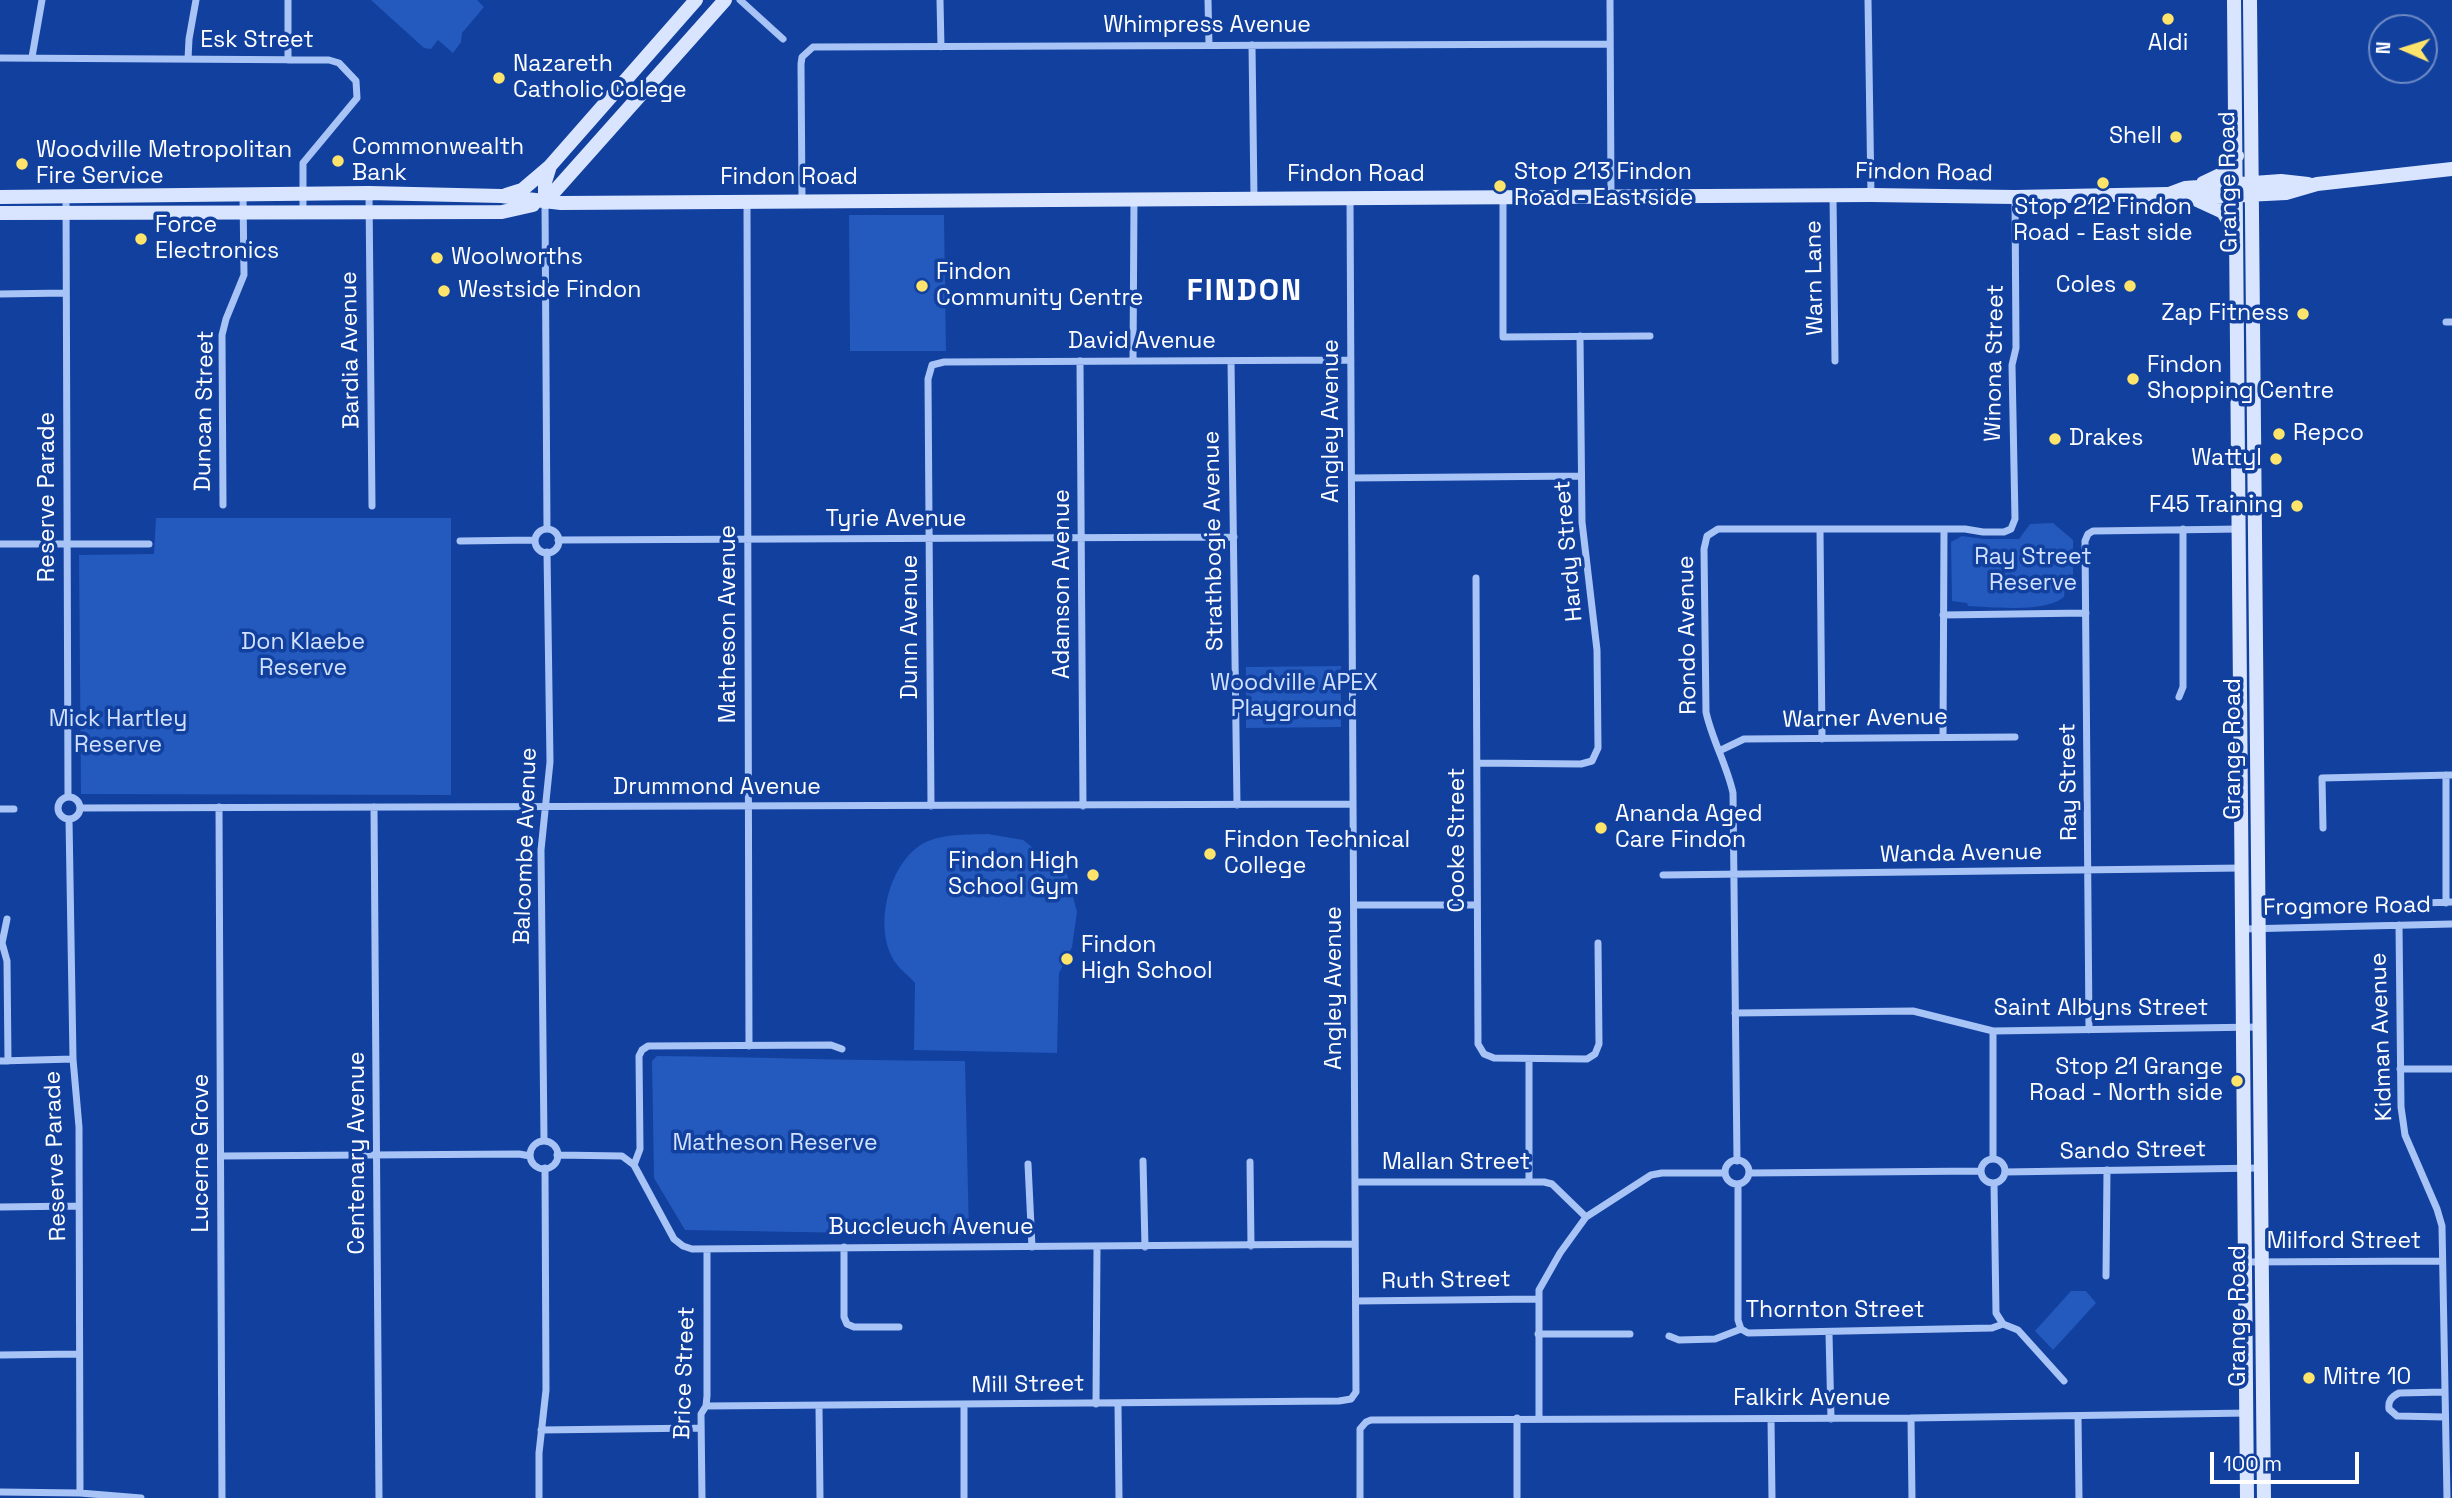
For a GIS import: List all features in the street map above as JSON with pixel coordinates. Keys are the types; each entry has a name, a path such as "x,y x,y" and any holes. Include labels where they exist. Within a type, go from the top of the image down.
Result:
{"main road":[{"path":"545,202 725,0"},
{"name":"Grange Road","path":"2234,0 2244,154 2252,190 2253,223 2264,1498"},
{"name":"Grange Road","path":"2247,1498 2237,191 2244,154 2250,0"},
{"path":"503,196 522,190 550,166 693,1"},
{"path":"2238,236 2223,212 2194,193 2244,154 2283,187 2253,223"},
{"path":"545,202 545,182 550,166"},
{"name":"Findon Road","path":"0,197 369,193 503,196 545,202 590,202 1833,195 2015,197 2168,194 2185,188 2194,193 2237,191 2452,169"},
{"path":"574,170 574,188 590,202"},
{"path":"425,211 438,196"},
{"name":"Findon Road","path":"0,213 502,212 545,202"},
{"path":"2239,409 2254,404"},
{"path":"2239,409 2254,421"}],"street":[{"path":"32,57 42,0"},
{"path":"188,59 196,0"},
{"path":"288,0 288,60"},
{"path":"740,0 783,39"},
{"path":"940,0 941,47"},
{"path":"1208,0 1209,45"},
{"path":"1610,0 1611,196"},
{"path":"1868,0 1871,195"},
{"path":"693,1 709,18"},
{"name":"Whimpress Avenue","path":"802,201 801,64 806,52 813,47 1610,44"},
{"path":"1252,45 1254,198"},
{"name":"Esk Street","path":"0,58 329,60 339,63 356,81 357,97 303,163 303,211"},
{"name":"Bardia Avenue","path":"369,193 372,506"},
{"name":"Duncan Street","path":"223,505 222,335 244,275 243,195"},
{"name":"Warn Lane","path":"1833,195 1835,361"},
{"name":"Reserve Parade","path":"66,196 68,797"},
{"path":"1503,197 1503,337 1650,336"},
{"name":"Winona Street","path":"2011,529 2015,519 2012,365 2016,348 2015,197"},
{"name":"Angley Avenue","path":"1350,198 1356,1182 1356,1392 1351,1399"},
{"path":"1133,361 1134,199"},
{"name":"Matheson Avenue","path":"747,201 749,1046"},
{"path":"545,202 547,529"},
{"path":"0,294 66,293"},
{"name":"Hardy Street","path":"1477,764 1581,764 1592,761 1598,748 1597,650 1582,522 1580,336"},
{"name":"David Avenue","path":"932,365 944,362 1352,360"},
{"name":"Adamson Avenue","path":"1080,361 1083,806"},
{"name":"Strathbogie Avenue","path":"1231,361 1237,805"},
{"name":"Dunn Avenue","path":"931,806 928,379 932,365"},
{"path":"1352,478 1581,476"},
{"path":"1943,737 1944,528"},
{"name":"Rondo Avenue","path":"1737,1161 1733,793 1728,770 1709,728 1706,712 1704,549 1707,536 1718,529 1944,528 2004,532 2011,529"},
{"path":"2179,698 2183,687 2183,529 2255,528"},
{"path":"547,529 554,531 558,540 556,547 547,552 537,547 535,540 541,531 547,529"},
{"path":"1821,529 1822,739"},
{"name":"Ray Street","path":"2089,1030 2085,541 2093,531 2183,529"},
{"name":"Tyrie Avenue","path":"558,540 1234,537"},
{"path":"460,541 535,540"},
{"path":"0,544 149,544"},
{"name":"Balcombe Avenue","path":"544,1141 541,850 550,762 547,552"},
{"name":"Cooke Street","path":"1476,578 1478,1044 1484,1054 1494,1058 1529,1059 1587,1059 1595,1054 1599,1044 1598,943"},
{"path":"1943,615 2086,613"},
{"name":"Warner Avenue","path":"1718,751 1744,739 2015,737"},
{"path":"2323,828 2322,778 2449,775 2449,902 2424,903"},
{"path":"68,797 77,800 80,808 77,816 69,819 59,811 61,802 68,797"},
{"name":"Drummond Avenue","path":"80,808 1353,804"},
{"name":"Lucerne Grove","path":"219,807 222,1498"},
{"name":"Centenary Avenue","path":"374,807 379,1498"},
{"path":"0,809 14,809"},
{"name":"Reserve Parade","path":"69,819 73,1059 79,1128 80,1493"},
{"name":"Wanda Avenue","path":"1663,875 2258,868"},
{"path":"1354,905 1478,905"},
{"path":"7,919 1,943 7,961 4,1061 73,1059"},
{"name":"Frogmore Road","path":"2243,929 2452,924"},
{"name":"Kidman Avenue","path":"2399,925 2400,1107 2405,1135 2442,1226 2448,1333 2445,1392 2446,1498"},
{"name":"Saint Albyns Street","path":"1735,1013 1913,1011 1993,1031 2259,1027"},
{"path":"1993,1031 1993,1159"},
{"path":"557,1155 622,1156 635,1165 640,1149 639,1056 648,1046 831,1045 842,1049"},
{"path":"1529,1059 1529,1182"},
{"path":"2400,1069 2452,1069"},
{"path":"544,1141 555,1147 557,1155 552,1165 545,1168 533,1164 530,1156 532,1147 544,1141"},
{"path":"221,1156 530,1156"},
{"path":"1993,1159 2003,1164 2005,1172 2000,1180 1994,1183 1987,1181 1981,1171 1986,1161 1993,1159"},
{"path":"1143,1161 1145,1247"},
{"path":"1737,1161 1746,1165 1749,1173 1745,1181 1738,1184 1728,1180 1725,1173 1729,1164 1737,1161"},
{"path":"1250,1162 1251,1246"},
{"path":"1028,1164 1032,1247"},
{"name":"Buccleuch Avenue","path":"635,1165 674,1239 692,1249 1355,1244"},
{"path":"539,1498 541,1430 546,1390 545,1168"},
{"name":"Sando Street","path":"2005,1172 2261,1168"},
{"path":"2106,1276 2107,1170"},
{"path":"1749,1173 1981,1171"},
{"path":"1539,1418 1539,1290 1560,1253 1586,1217 1651,1175 1725,1173"},
{"name":"Mallan Street","path":"1356,1182 1552,1184 1586,1217"},
{"path":"1994,1183 1996,1313 2003,1324 2018,1330 2064,1381"},
{"path":"1738,1184 1738,1320 1741,1329"},
{"path":"0,1207 78,1206"},
{"path":"844,1247 844,1317 847,1324 853,1327 899,1327"},
{"path":"1096,1404 1097,1247"},
{"name":"Brice Street","path":"702,1498 701,1414 706,1406 707,1249"},
{"name":"Milford Street","path":"2245,1262 2442,1261"},
{"name":"Ruth Street","path":"1356,1301 1538,1298"},
{"name":"Thornton Street","path":"1669,1336 1679,1340 1714,1339 1741,1329 1748,1333 1829,1333 1992,1328 2003,1324"},
{"path":"1829,1333 1831,1419"},
{"path":"1538,1334 1630,1334"},
{"path":"0,1355 79,1354"},
{"path":"2445,1392 2399,1393 2392,1396 2388,1403 2389,1409 2397,1416 2445,1417"},
{"name":"Mill Street","path":"706,1406 1118,1404 1351,1399"},
{"path":"1118,1404 1119,1498"},
{"path":"964,1405 964,1498"},
{"path":"820,1406 820,1498"},
{"name":"Falkirk Avenue","path":"1360,1498 1359,1434 1363,1424 1371,1420 1831,1419 2263,1413"},
{"path":"2078,1416 2079,1498"},
{"path":"1517,1418 1517,1498"},
{"path":"1911,1418 1912,1498"},
{"path":"1771,1419 1772,1498"},
{"path":"541,1430 701,1428"},
{"path":"5,1494 80,1493 141,1498"}],"green space":[{"path":"371,0 477,0 484,7 462,33 461,42 453,53 438,40 431,49 424,48"},
{"path":"849,215 944,215 946,351 850,351"},
{"name":"Don Klaebe Reserve","path":"156,518 451,518 451,795 81,794 79,555 154,554"},
{"name":"Ray Street Reserve","path":"2053,523 2073,540 2073,584 2065,586 2064,597 2045,605 2018,608 1968,606 1967,603 1952,601 1951,542 1962,536 2019,539 2030,524"},
{"name":"Woodville APEX Playground","path":"1341,666 1341,727 1246,728 1246,667"},
{"path":"988,834 1023,840 1067,874 1077,912 1072,947 1059,973 1057,1053 914,1050 915,983 893,959 887,946 885,931 887,898 892,883 899,868 919,846 952,836"},
{"name":"Matheson Reserve","path":"657,1056 965,1061 969,1235 685,1230 654,1178 652,1061"},
{"path":"2071,1291 2086,1291 2096,1303 2053,1350 2035,1331"}],"place":[{"name":"Aldi","path":"2168,19"},
{"name":"Nazareth Catholic Colege","path":"499,78"},
{"name":"Shell","path":"2176,137"},
{"name":"Commonwealth Bank","path":"338,161"},
{"name":"Woodville Metropolitan Fire Service","path":"22,164"},
{"name":"Stop 212 Findon Road - East side","path":"2103,183"},
{"name":"Stop 213 Findon Road - East side","path":"1500,186"},
{"name":"Force Electronics","path":"141,239"},
{"name":"Woolworths","path":"437,258"},
{"name":"Findon Community Centre","path":"922,286"},
{"name":"Coles","path":"2130,286"},
{"name":"Westside Findon","path":"444,291"},
{"name":"Zap Fitness","path":"2303,314"},
{"name":"Findon Shopping Centre","path":"2133,379"},
{"name":"Repco","path":"2279,434"},
{"name":"Drakes","path":"2055,439"},
{"name":"Wattyl","path":"2276,459"},
{"name":"F45 Training","path":"2297,506"},
{"name":"Ananda Aged Care Findon","path":"1601,828"},
{"name":"Findon Technical College","path":"1210,854"},
{"name":"Findon High School Gym","path":"1093,875"},
{"name":"Findon High School","path":"1067,959"},
{"name":"Stop 21 Grange Road - North side","path":"2237,1081"},
{"name":"Mitre 10","path":"2309,1378"}],"district":[{"name":"FINDON","path":"1245,292"}],"park label":[{"name":"Mick Hartley Reserve","path":"118,733"}]}
